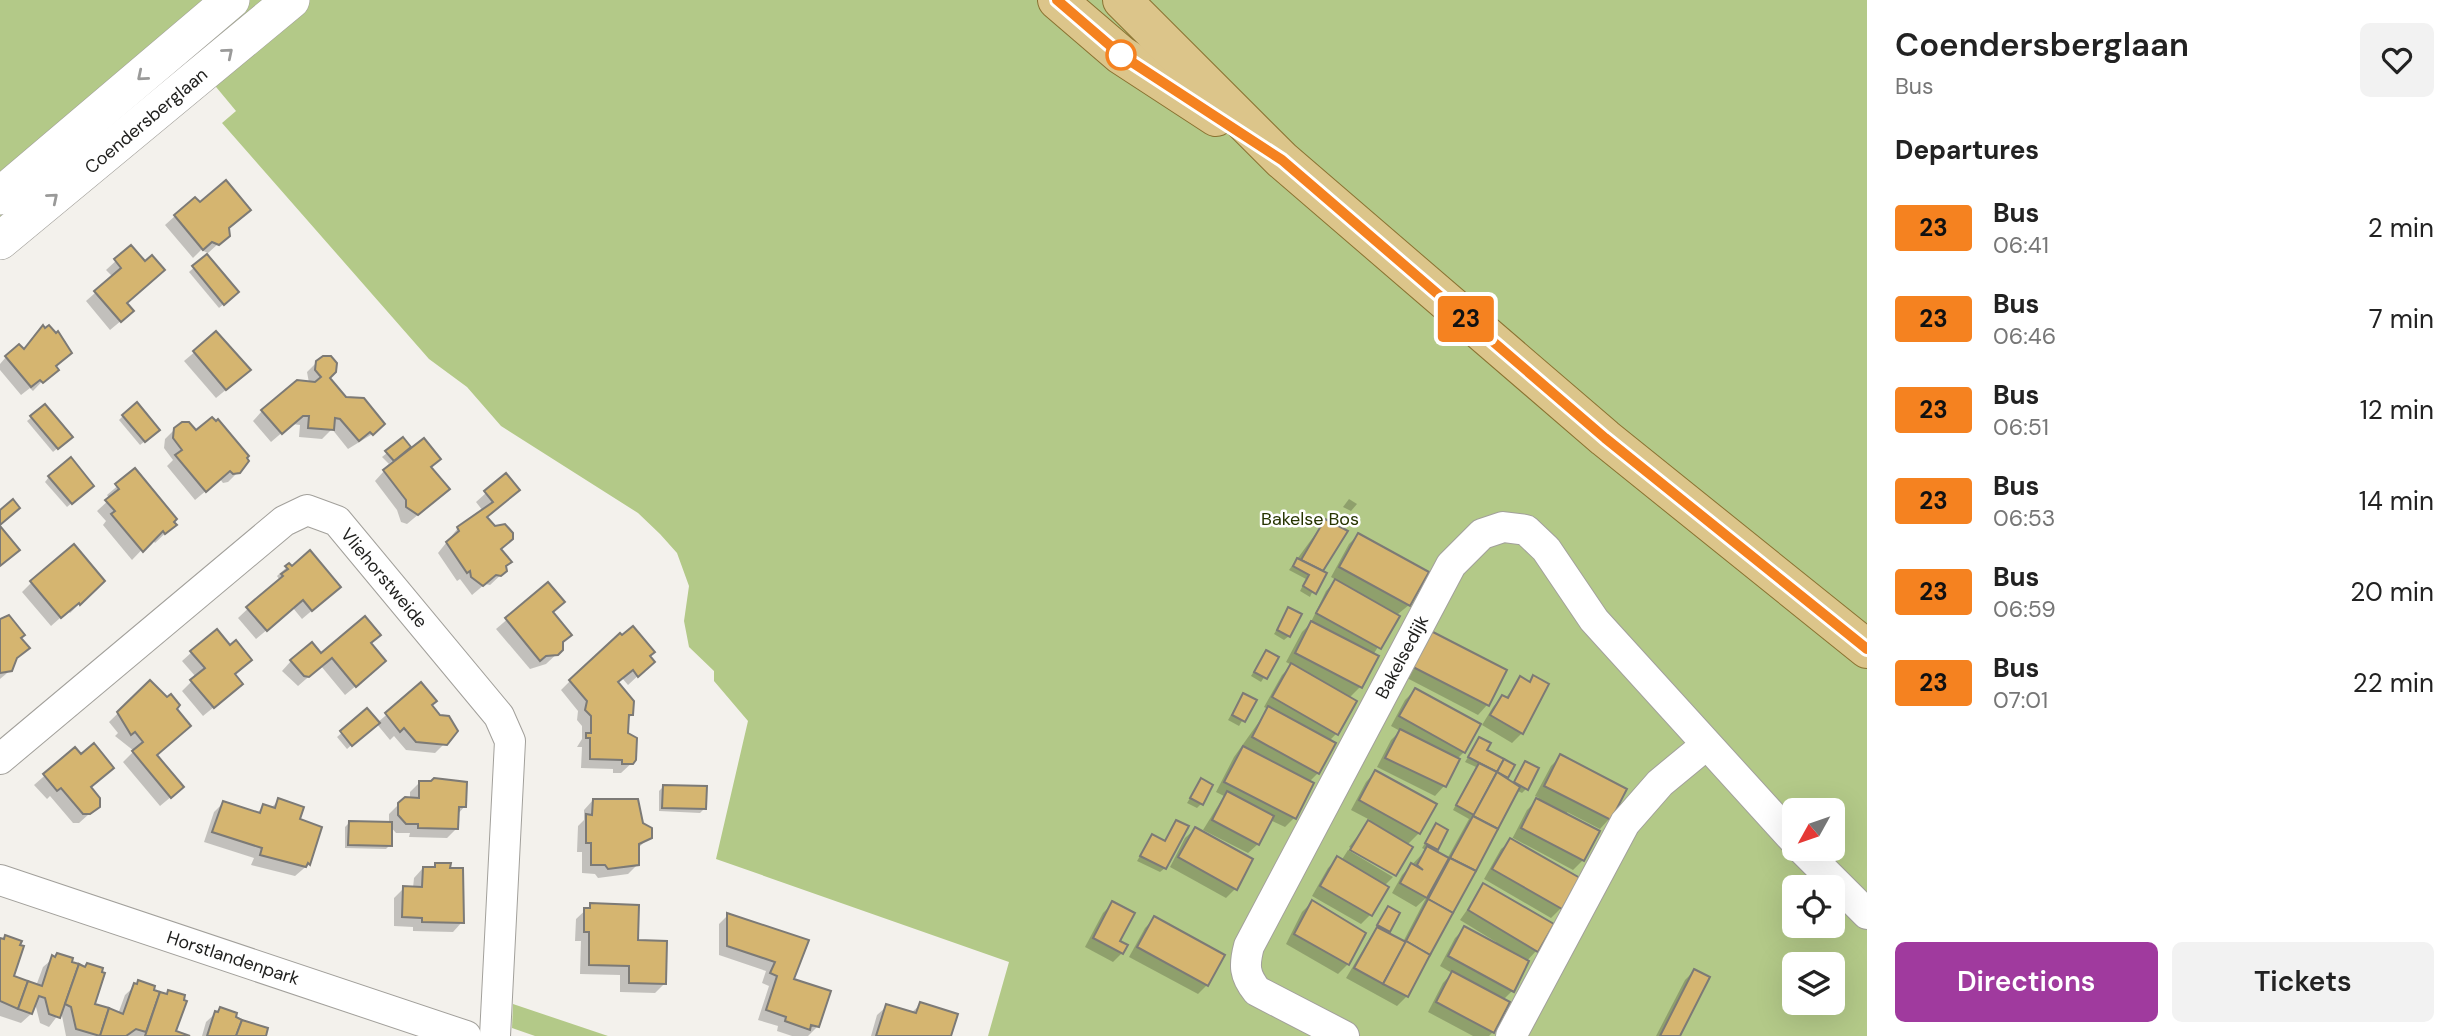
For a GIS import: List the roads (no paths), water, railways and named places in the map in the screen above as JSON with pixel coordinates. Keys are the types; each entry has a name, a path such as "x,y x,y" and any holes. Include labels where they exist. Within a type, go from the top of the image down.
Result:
{"main road":[{"path":"1057,0 1121,55 1282,160"},
{"path":"1122,0 1282,160 1605,438 1867,649"}],"street":[{"name":"Coendersberglaan","path":"0,196 231,0"},
{"name":"Coendersberglaan","path":"0,241 291,0"},
{"name":"Vliehorstweide","path":"0,759 284,521 307,510 337,521 499,716 510,741 495,1036"},
{"name":"Bakelsedijk","path":"1344,1036 1257,990 1247,979 1244,964 1320,809 1451,565 1482,534 1503,527 1526,530 1545,549 1594,620 1782,827"},
{"path":"1511,1036 1625,823 1660,783 1706,745"},
{"path":"1814,861 1867,914"},
{"name":"Horstlandenpark","path":"0,880 466,1036"}],"park label":[{"name":"Bakelse Bos","path":"1310,519"}]}
